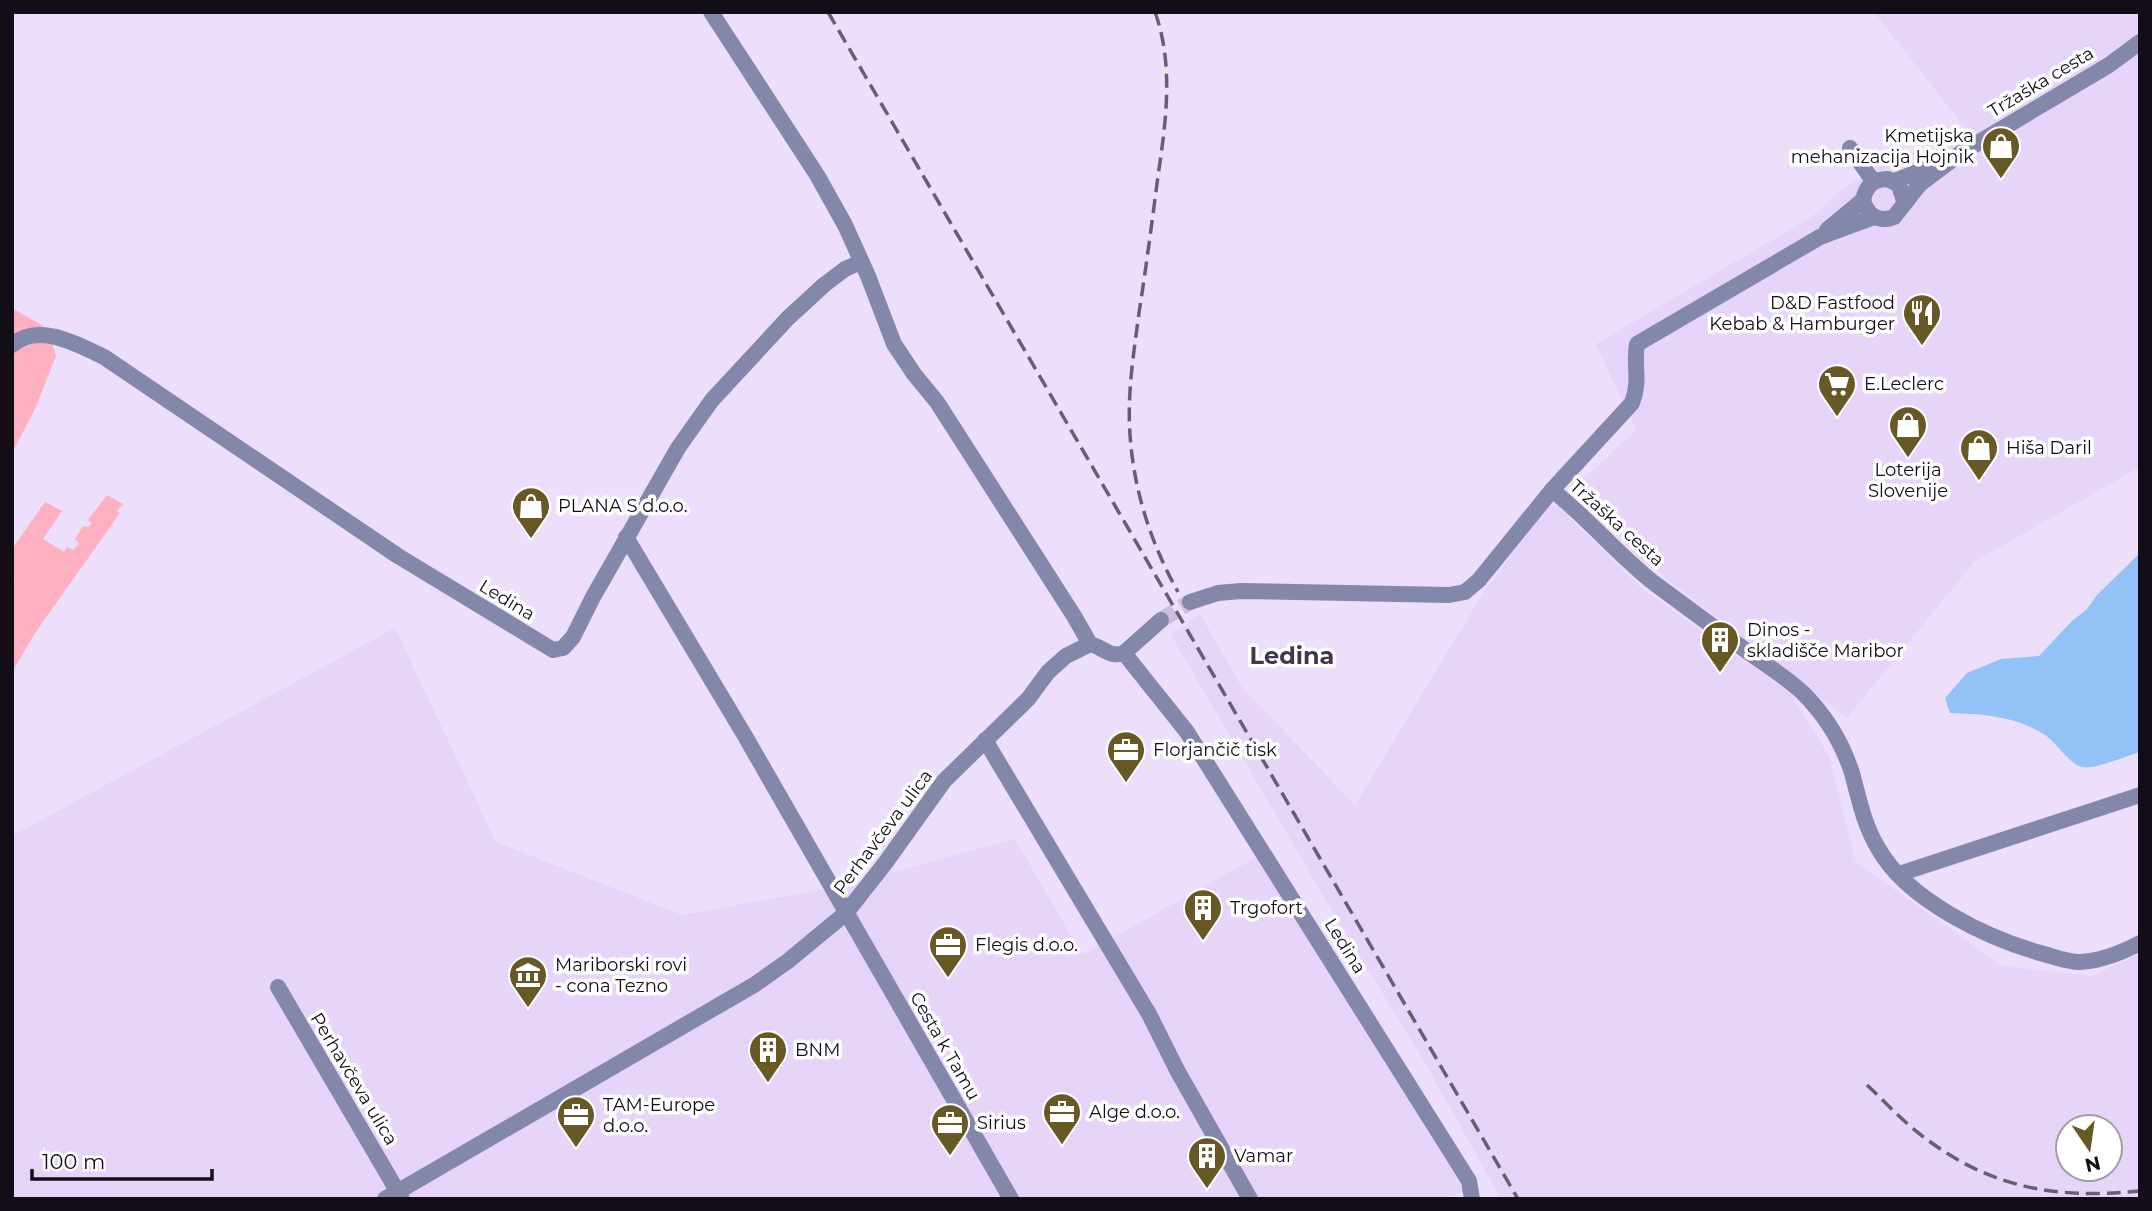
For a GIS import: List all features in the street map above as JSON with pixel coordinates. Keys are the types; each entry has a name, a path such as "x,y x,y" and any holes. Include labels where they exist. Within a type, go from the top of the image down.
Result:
{"street":[{"path":"711,12 817,176 845,225 894,344 937,402 1090,644 1097,645 1108,654 1124,653 1161,620"},
{"name":"Tržaška cesta","path":"1961,153 2109,65 2140,43"},
{"path":"1850,148 1873,181"},
{"path":"1895,181 1961,153"},
{"path":"1904,201 1920,184 1961,153"},
{"path":"1820,237 1863,200 1873,181 1888,178 1903,190 1903,208 1894,217 1874,217 1868,212 1863,200"},
{"path":"1820,237 1874,217"},
{"name":"Tržaška cesta","path":"1820,237 1637,344 1637,389 1632,403 1552,490 1574,507 1640,572 1791,683 1826,718 1851,770 1866,825 1878,850 1920,893 1974,929 2030,950 2078,962 2116,955 2140,943"},
{"name":"Ledina","path":"12,345 21,337 55,337 104,357 398,556 553,650 563,648 573,637 626,537 678,448 712,400 788,318 834,277 861,262"},
{"path":"1190,601 1203,596 1241,591 1457,595 1470,589 1479,580 1552,490"},
{"name":"Cesta k Tamu","path":"626,537 745,736 1011,1199"},
{"name":"Perhavčeva ulica","path":"278,987 395,1196 754,985 788,961 846,913 944,781 1028,699 1048,672 1066,656 1090,644"},
{"name":"Ledina","path":"1124,653 1187,732 1469,1181 1472,1199"},
{"path":"985,740 1149,1014 1177,1070 1250,1199"},
{"path":"1899,874 2140,795"}],"shaded area":[{"path":"1874,12 2140,12 2140,467 1974,562 1847,718 1637,556 1574,488 1636,430 1596,344 1813,216 1842,189 1886,163 1902,162 1934,149 1966,129"},
{"path":"12,308 43,326 51,339 56,356 35,409 12,453"},
{"path":"107,495 123,504 117,511 120,513 35,633 12,672 12,586 15,581 12,579 12,549 45,502 62,511 43,539 64,552 67,547 74,550 79,543 75,539 83,526 88,527 92,523 88,520"},
{"path":"1548,506 1558,506 1641,588 1791,694 1829,756 1856,862 2002,966 2091,976 2140,954 2140,1199 1501,1199 1428,1068 1324,897 1171,635 1200,614 1241,686 1355,805 1484,592"},
{"path":"395,628 496,842 682,915 842,886 1015,839 1082,955 1257,857 1464,1190 1449,1199 12,1199 12,836"}],"water":[{"path":"2140,553 2140,752 2102,765 2082,767 2073,762 2045,735 2023,724 1987,715 1950,713 1945,698 1967,673 2001,659 2039,656"}],"tunnel":[{"path":"1161,620 1190,602"}],"railway":[{"path":"828,12 1518,1199"},
{"path":"1155,12 1165,52 1166,114 1133,363 1130,429 1133,465 1141,503 1153,540 1178,592"},
{"path":"1867,1085 1910,1126 1937,1146 1963,1163 1990,1175 2046,1190 2076,1193 2140,1191"}],"place":[{"name":"Kmetijska mehanizacija Hojnik","path":"2001,180"},
{"name":"D&D Fastfood Kebab & Hamburger","path":"1922,347"},
{"name":"E.Leclerc","path":"1837,418"},
{"name":"Loterija Slovenije","path":"1908,459"},
{"name":"Hiša Daril","path":"1979,482"},
{"name":"PLANA S d.o.o.","path":"531,540"},
{"name":"Dinos - skladišče Maribor","path":"1720,674"},
{"name":"Florjančič tisk","path":"1126,784"},
{"name":"Trgofort","path":"1203,942"},
{"name":"Flegis d.o.o.","path":"948,979"},
{"name":"Mariborski rovi - cona Tezno","path":"528,1009"},
{"name":"BNM","path":"768,1084"},
{"name":"Alge d.o.o.","path":"1062,1146"},
{"name":"TAM-Europe d.o.o.","path":"576,1149"},
{"name":"Sirius","path":"950,1157"},
{"name":"Vamar","path":"1207,1190"}],"district":[{"name":"Ledina","path":"1292,655"}]}
